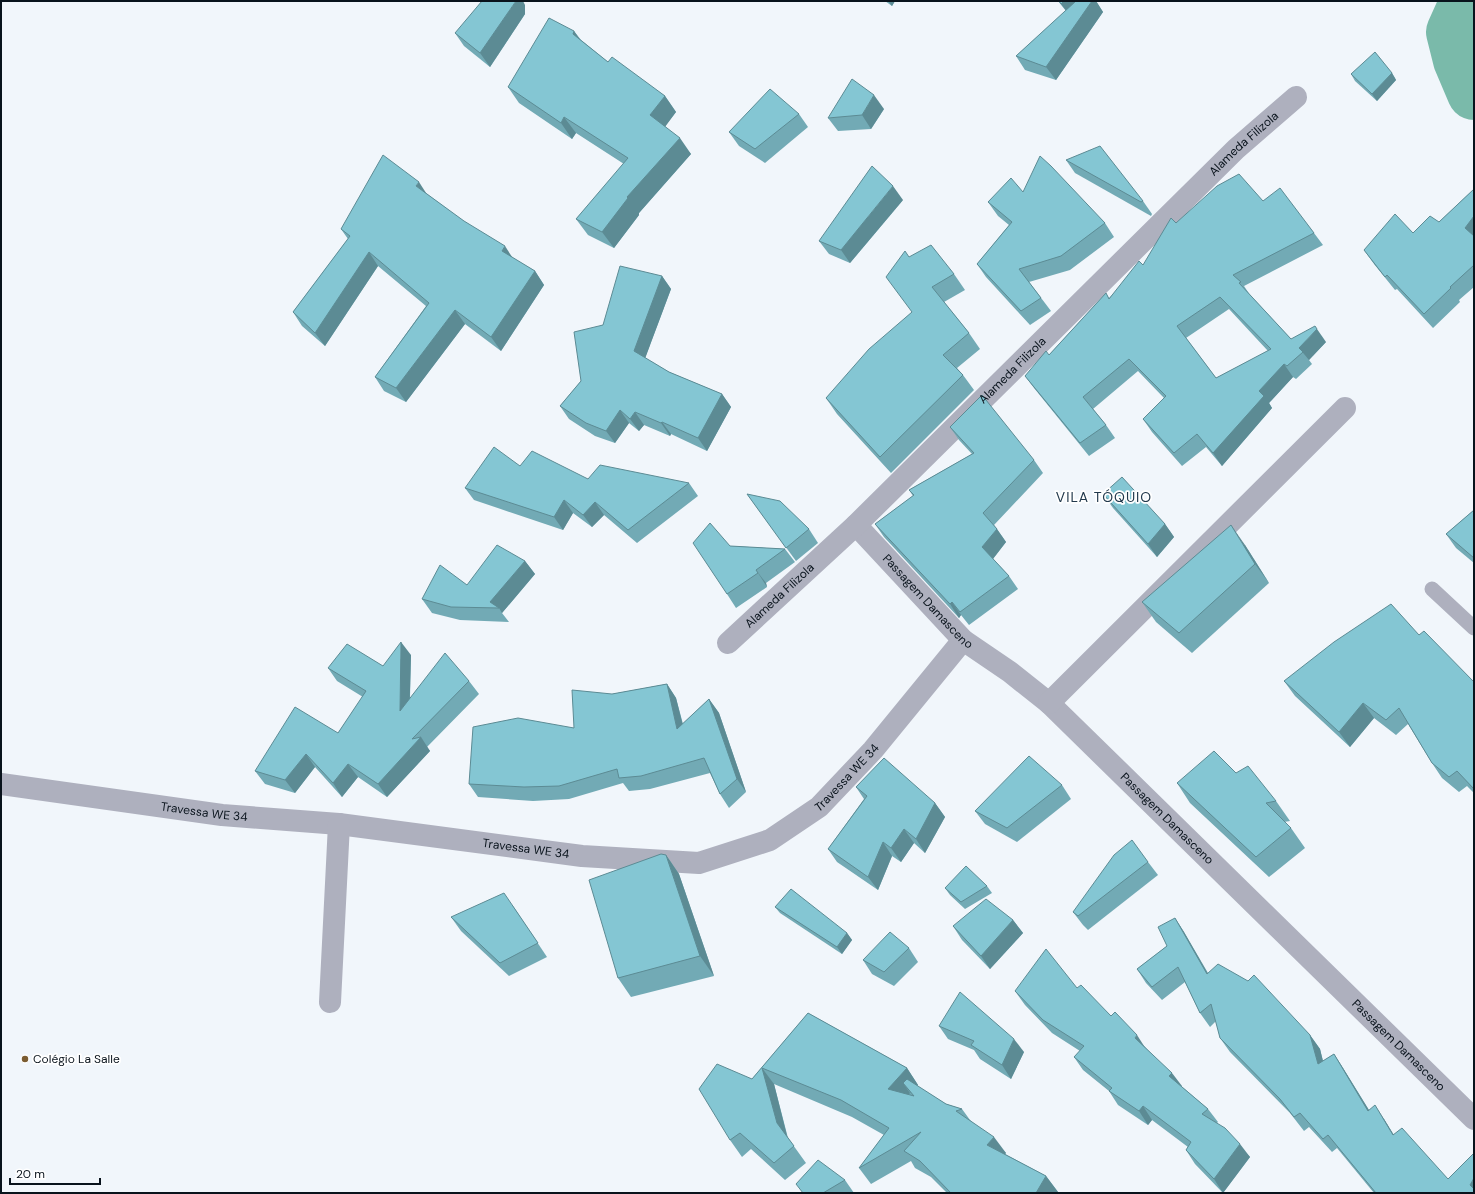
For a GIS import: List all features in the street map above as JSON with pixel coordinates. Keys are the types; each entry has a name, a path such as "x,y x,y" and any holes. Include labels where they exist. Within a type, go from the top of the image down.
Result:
{"street":[{"name":"Alameda Filizola","path":"728,643 856,525 1236,149 1296,97"},
{"path":"1049,703 1345,408"},
{"name":"Passagem Damasceno","path":"856,525 963,640 1010,672 1049,703 1474,1119"},
{"name":"Travessa WE 34","path":"1,784 222,815 339,824 582,856 699,863 770,840 819,807 873,750 963,640"},
{"path":"330,1002 339,824"}],"lane":[{"path":"1432,589 1474,628"}],"building":[{"path":"482,1 516,1 480,53 455,33"},
{"path":"1076,1 1092,1 1046,67 1016,56"},
{"path":"549,18 574,31 573,34 608,62 612,57 665,96 650,115 680,138 627,197 628,198 602,232 576,219 628,158 564,117 561,123 508,87"},
{"path":"1375,52 1392,73 1372,94 1351,74"},
{"path":"852,79 874,95 862,115 828,118"},
{"path":"770,89 799,114 755,149 729,132"},
{"path":"1100,146 1143,201 1141,202 1066,160"},
{"path":"383,155 419,182 416,186 464,221 505,246 502,251 535,271 491,337 455,310 396,388 375,377 429,303 369,252 315,333 293,312 350,236 341,229"},
{"path":"1040,156 1105,223 1061,256 1019,269 1041,298 1021,311 977,264 1012,222 988,202 1011,178 1023,192"},
{"path":"872,166 893,186 841,250 819,241"},
{"path":"1239,174 1263,201 1280,188 1314,233 1233,275 1241,282 1239,283 1291,339 1315,326 1317,329 1299,348 1303,352 1287,366 1284,364 1259,391 1264,396 1213,453 1197,434 1174,453 1143,419 1166,396 1129,359 1083,397 1106,425 1080,443 1025,376 1046,351 1049,355 1106,293 1109,299 1139,261 1143,265 1171,218 1176,223 1217,186","holes":["1220,297 1271,349 1216,378 1177,326"]},
{"path":"1474,189 1474,216 1465,228 1474,236 1474,265 1424,314 1387,275 1385,277 1364,250 1395,214 1413,233 1430,216 1439,222"},
{"path":"931,245 954,274 932,287 969,333 943,355 963,375 880,457 826,398 869,349 912,312 886,277 905,251 909,257"},
{"path":"620,266 662,276 634,351 669,372 722,394 698,438 635,412 630,419 620,410 606,431 586,423 560,406 581,381 574,332 603,325"},
{"path":"982,395 1034,460 983,513 997,529 982,547 1009,576 960,612 952,602 950,604 875,524 914,495 909,490 974,453 950,427"},
{"path":"494,447 520,466 532,451 588,479 600,465 689,483 628,530 595,502 583,515 564,500 554,517 465,488"},
{"path":"1122,477 1165,524 1148,544 1103,494"},
{"path":"747,494 780,501 809,529 786,548"},
{"path":"1474,510 1474,558 1446,534"},
{"path":"710,523 730,546 785,549 756,570 758,573 727,594 693,543"},
{"path":"1231,525 1255,564 1179,633 1142,602"},
{"path":"497,545 525,561 490,602 499,608 451,607 422,599 440,565 467,585"},
{"path":"1391,604 1419,635 1424,631 1474,682 1474,789 1457,771 1449,777 1432,763 1399,708 1386,720 1363,703 1339,732 1284,681 1334,642"},
{"path":"401,642 400,711 445,653 469,681 412,739 421,737 378,784 348,764 333,783 306,754 285,780 255,771 295,707 338,733 366,691 328,668 347,644 383,666"},
{"path":"667,684 677,729 709,699 737,779 720,794 704,758 641,776 619,778 617,769 559,786 524,787 469,784 473,727 518,718 574,728 572,690 612,694"},
{"path":"1214,751 1236,773 1248,766 1276,801 1266,803 1291,828 1256,857 1177,783"},
{"path":"1029,756 1062,785 1007,828 975,811"},
{"path":"884,758 935,803 916,839 904,829 891,848 883,842 868,877 828,849 867,796 856,787"},
{"path":"1132,840 1148,862 1078,916 1073,912 1114,855"},
{"path":"661,854 666,855 700,956 618,978 589,880"},
{"path":"966,866 987,886 961,902 945,888"},
{"path":"791,889 847,933 837,947 775,907"},
{"path":"504,893 538,943 500,963 451,917"},
{"path":"986,899 1013,920 981,956 953,926"},
{"path":"1175,918 1207,974 1218,964 1248,981 1254,975 1310,1035 1318,1064 1334,1054 1368,1111 1375,1105 1393,1135 1402,1128 1448,1179 1474,1153 1474,1178 1470,1185 1474,1189 1474,1193 1376,1193 1328,1135 1323,1139 1300,1113 1294,1117 1280,1099 1220,1038 1211,1004 1200,1013 1178,967 1152,987 1137,969 1167,946 1158,927"},
{"path":"890,932 909,948 884,972 863,960"},
{"path":"1046,949 1077,988 1081,985 1111,1016 1115,1012 1137,1035 1135,1038 1172,1073 1169,1076 1208,1109 1202,1114 1225,1128 1240,1144 1214,1179 1186,1150 1191,1142 1143,1106 1139,1111 1109,1091 1112,1088 1074,1057 1084,1046 1043,1020 1015,991"},
{"path":"960,992 1014,1039 1002,1065 971,1045 974,1041 939,1026"},
{"path":"808,1013 907,1068 888,1089 914,1096 903,1083 907,1079 946,1104 962,1109 956,1111 994,1137 987,1145 1046,1176 1036,1193 951,1193 920,1161 904,1151 921,1132 859,1168 889,1128 841,1100 762,1068 777,1123 794,1146 774,1163 740,1133 730,1140 699,1089 717,1064 752,1079"},
{"path":"818,1160 845,1180 823,1193 803,1193 796,1184"}],"waterway":[{"path":"1467,1 1453,32 1460,60 1474,93"}],"place":[{"name":"Colégio La Salle","path":"25,1059"}],"district":[{"name":"VILA TÓQUIO","path":"1104,497"}]}
